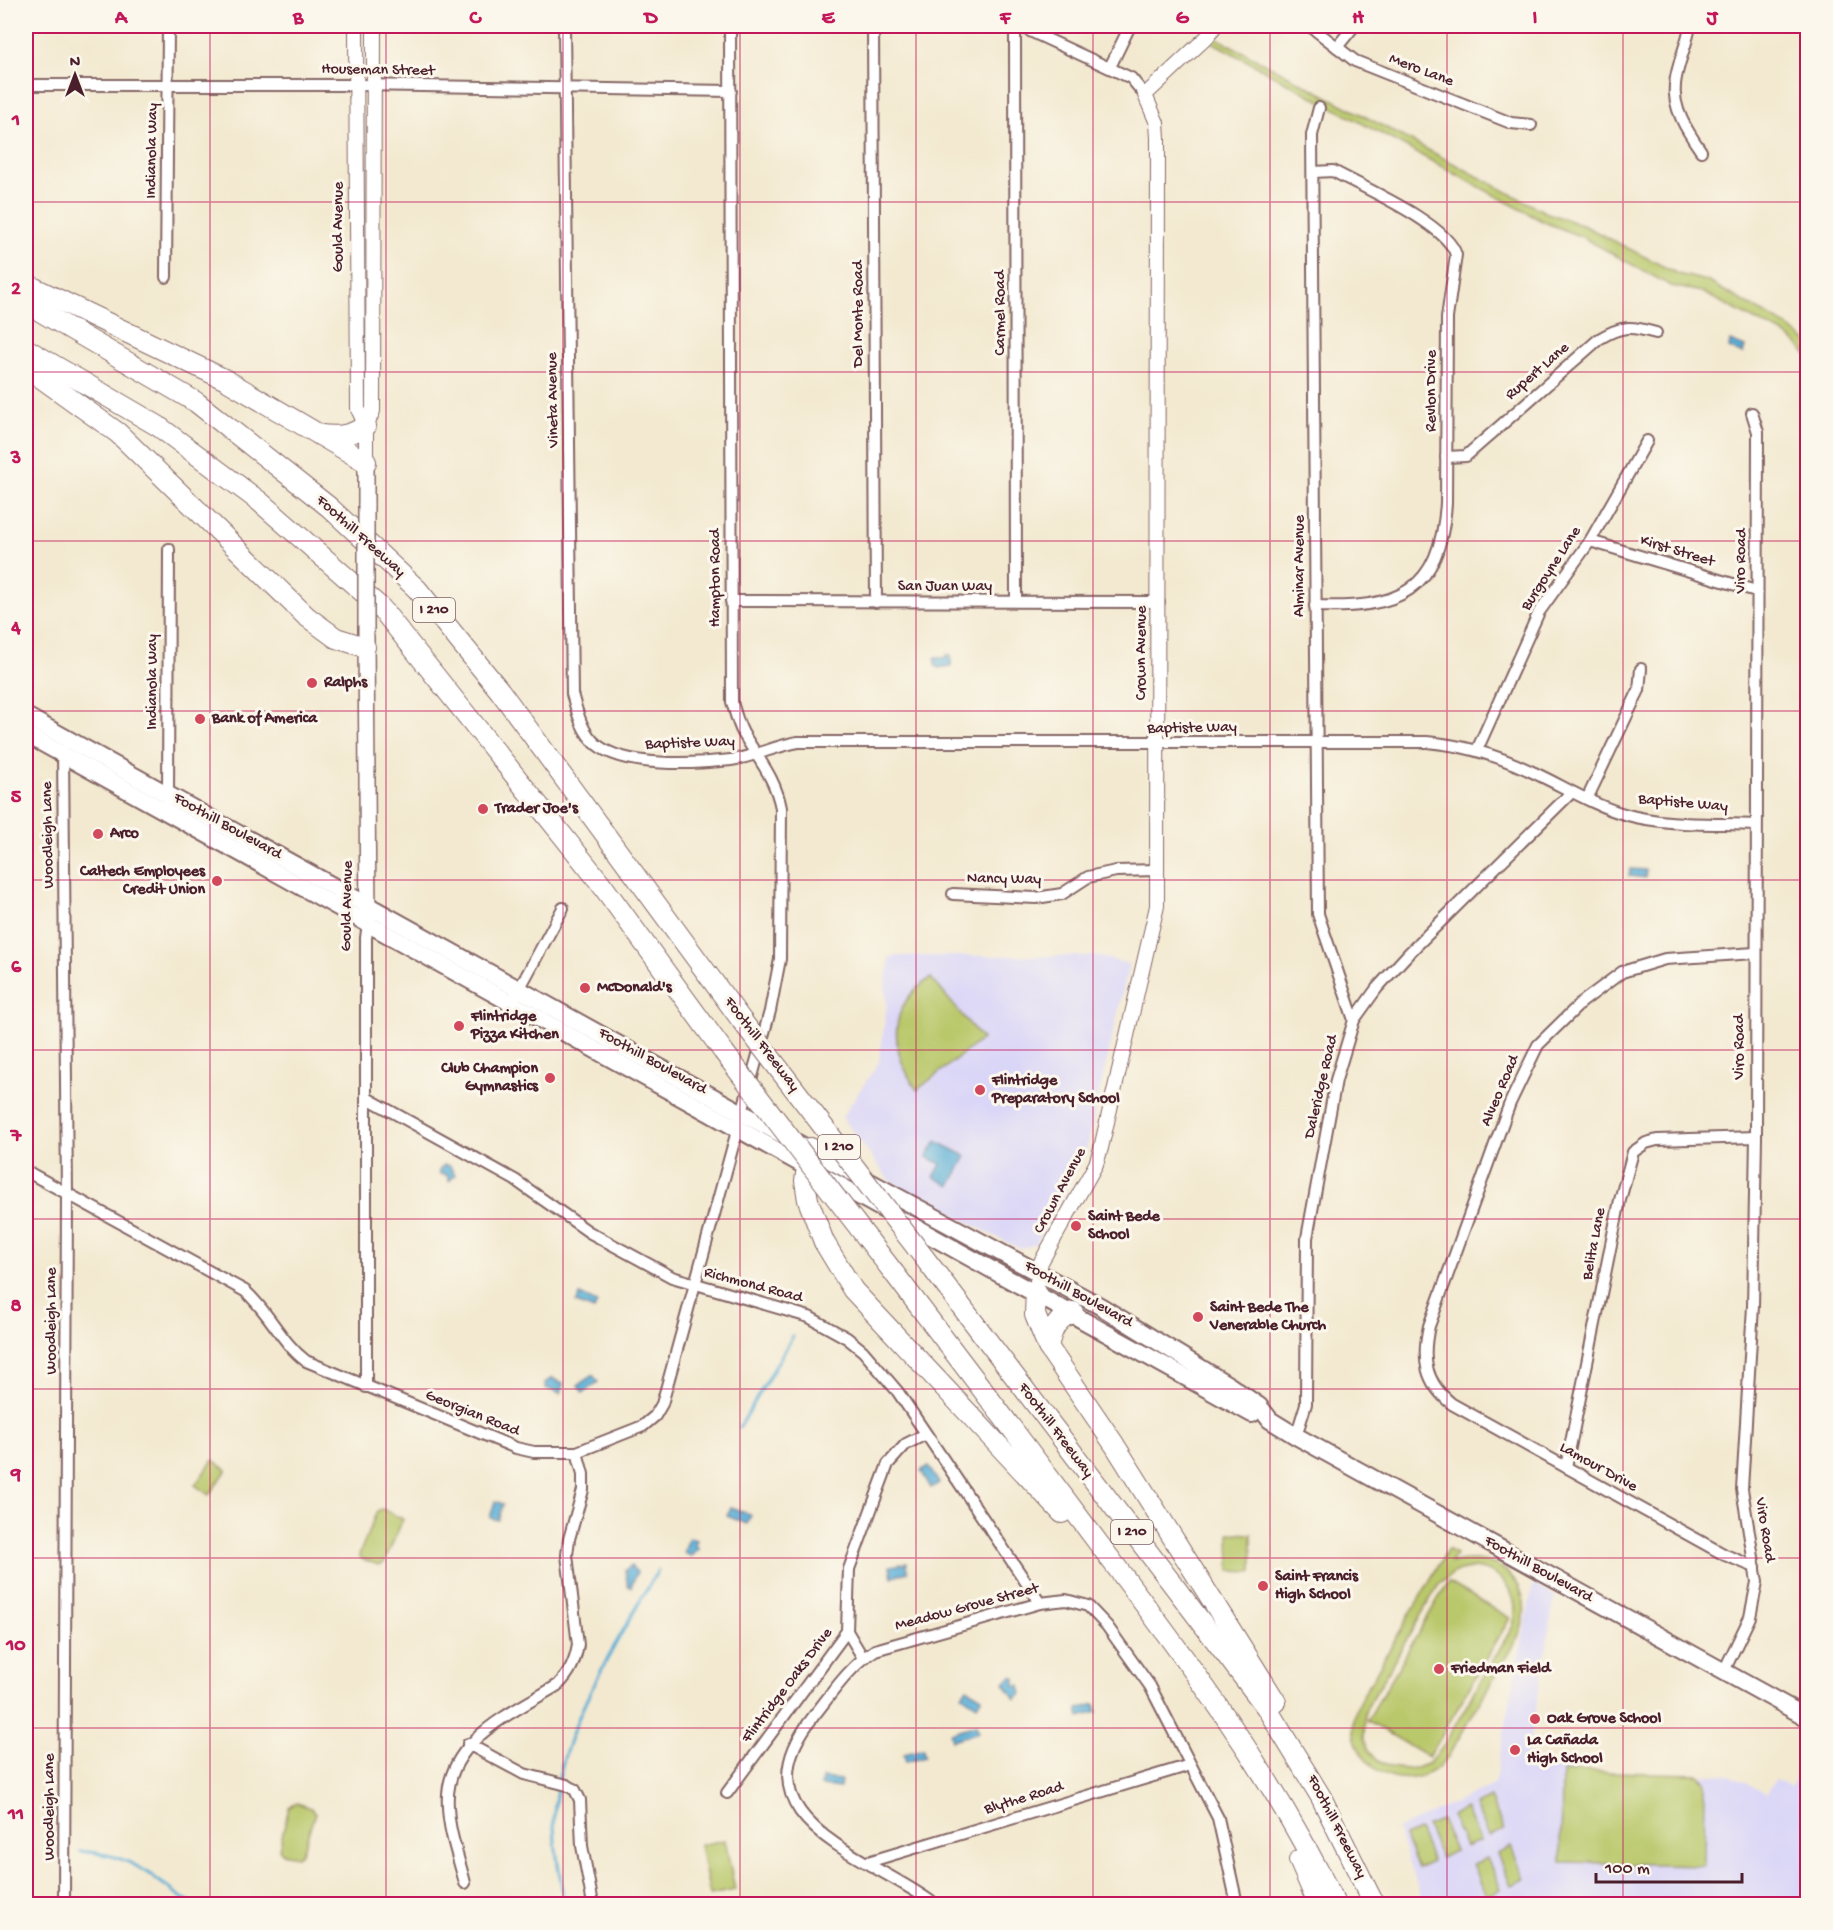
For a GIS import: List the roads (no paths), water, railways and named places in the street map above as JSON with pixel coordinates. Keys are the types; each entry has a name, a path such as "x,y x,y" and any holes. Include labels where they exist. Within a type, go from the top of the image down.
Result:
{"highway":[{"path":"26,284 226,380 366,462"},
{"name":"Foothill Freeway","path":"26,303 196,402 329,507 417,589 500,691 742,1021 1266,1707 1321,1797 1374,1905"},
{"name":"Foothill Freeway","path":"26,349 168,433 260,501 381,608 599,881 723,1051 1140,1598 1265,1777 1306,1847 1335,1905"},
{"path":"26,367 118,433 306,616 336,638 366,640"},
{"path":"319,435 340,437 352,435 366,426"},
{"path":"810,1148 807,1190 816,1221 835,1265 853,1290 990,1434 1140,1598"},
{"path":"1037,1282 1035,1316 1048,1347 1114,1444 1262,1679 1287,1722 1321,1797"},
{"path":"1048,1347 1055,1324 1061,1317 1073,1312"},
{"path":"1265,1777 1285,1832 1318,1905"}],"main road":[{"name":"Gould Avenue","path":"366,462 368,923"},
{"name":"Foothill Boulevard","path":"26,716 64,746 170,814 368,923 515,995 810,1148 1037,1282 1073,1312 1222,1398 1254,1415 1270,1419"},
{"name":"Foothill Boulevard","path":"26,734 64,746 168,794 367,905 737,1130 954,1250 1100,1306 1230,1386 1259,1406 1270,1419 1296,1436 1808,1718"}],"street":[{"name":"Indianola Way","path":"166,277 168,26"},
{"name":"Gould Avenue","path":"356,26 358,409 366,426"},
{"name":"Gould Avenue","path":"366,462 366,426 373,411 374,26"},
{"name":"Vineta Avenue","path":"564,26 572,694 580,721 595,743 618,756"},
{"name":"Hampton Road","path":"730,26 732,702 742,731 778,789 781,808 781,942 777,983 742,1113"},
{"name":"Del Monte Road","path":"873,26 876,602"},
{"path":"1017,26 1131,78 1145,95 1207,37 1215,26"},
{"name":"Carmel Road","path":"1016,601 1017,26"},
{"path":"1110,67 1130,26"},
{"name":"Mero Lane","path":"1310,26 1355,61 1511,123 1531,125"},
{"path":"1336,47 1354,26"},
{"path":"1690,26 1688,45 1674,84 1682,123 1701,152"},
{"name":"Houseman Street","path":"26,84 357,85 730,91"},
{"name":"Crown Avenue","path":"1037,1282 1041,1262 1096,1164 1157,906 1158,138 1157,123 1145,95"},
{"name":"Alminar Avenue","path":"1319,108 1312,135 1318,915 1354,1020"},
{"name":"Revlon Drive","path":"1313,172 1333,171 1436,228 1454,247 1455,264 1447,318 1444,530 1436,558 1425,576 1407,591 1385,601 1342,607 1315,606"},
{"name":"Rupert Lane","path":"1446,457 1466,456 1599,339 1617,328 1636,327 1656,333"},
{"name":"Viro Road","path":"1723,1673 1750,1617 1757,1582 1742,1489 1753,1306 1756,1137 1758,432 1752,414"},
{"name":"Burgoyne Lane","path":"1477,750 1539,612 1590,540 1647,441"},
{"name":"Kirst Street","path":"1590,540 1756,591"},
{"name":"Indianola Way","path":"169,549 168,794 170,814"},
{"name":"San Juan Way","path":"731,601 1159,603"},
{"path":"1587,799 1639,690 1641,669"},
{"name":"Baptiste Way","path":"618,756 642,762 731,760 798,742 1158,744 1427,742 1477,750 1529,770 1571,793 1625,814 1649,819 1756,825"},
{"name":"Woodleigh Lane","path":"64,746 67,1194 64,1905"},
{"name":"Daleridge Road","path":"1296,1436 1306,1404 1307,1238 1336,1080 1354,1020 1377,988 1409,952 1571,793"},
{"name":"Nancy Way","path":"953,894 1036,898 1062,894 1089,877 1116,872 1157,870"},
{"path":"515,995 563,908"},
{"name":"Gould Avenue","path":"366,1387 366,938 368,923"},
{"name":"Alveo Road","path":"1432,1384 1425,1358 1430,1326 1510,1103 1538,1045 1582,1002 1622,972 1665,959 1755,953"},
{"name":"Richmond Road","path":"367,1098 515,1180 589,1232 672,1277 695,1286 798,1314 826,1324 863,1351 880,1369 1040,1603"},
{"name":"Georgian Road","path":"26,1171 245,1291 262,1306 289,1348 306,1361 516,1449 534,1452 577,1452 643,1426 655,1416 668,1390 742,1113"},
{"name":"Belita Lane","path":"1566,1467 1620,1200 1633,1152 1646,1143 1657,1140 1756,1137"},
{"name":"Lamour Drive","path":"1432,1384 1440,1395 1459,1408 1725,1555 1755,1568"},
{"name":"Flintridge Oaks Drive","path":"727,1793 847,1631 849,1569 888,1464 906,1444 924,1435"},
{"path":"465,1883 448,1806 453,1768 468,1744 486,1729 558,1685 568,1676 575,1659 578,1645 567,1555 568,1539 583,1490 583,1474 577,1452"},
{"name":"Meadow Grove Street","path":"934,1905 868,1862 833,1844 803,1819 795,1805 789,1778 795,1745 807,1726 863,1658 874,1650 901,1640 1040,1603 1066,1600 1088,1606 1096,1614 1150,1686 1218,1818 1237,1905"},
{"path":"847,1631 863,1658"},
{"path":"468,1744 524,1774 572,1787 580,1800 582,1846 592,1905"},
{"name":"Blythe Road","path":"868,1862 1190,1764"}],"water":[{"path":"1730,341 1745,347 1743,354 1729,348"},
{"path":"951,655 951,666 938,668 935,665 935,658 945,658"},
{"path":"1630,869 1646,870 1645,878 1629,876"},
{"path":"936,1141 966,1156 950,1186 934,1177 941,1164 927,1157"},
{"path":"444,1165 450,1166 455,1175 449,1181 447,1175 440,1174 439,1170"},
{"path":"580,1295 597,1303 594,1310 576,1303"},
{"path":"593,1375 598,1382 583,1393 578,1385"},
{"path":"552,1378 563,1384 560,1394 546,1388 545,1383"},
{"path":"928,1466 939,1483 931,1488 921,1471"},
{"path":"495,1501 503,1504 498,1520 490,1518"},
{"path":"731,1507 751,1515 747,1524 727,1516"},
{"path":"689,1538 697,1540 695,1545 699,1548 691,1556 684,1553"},
{"path":"907,1563 908,1572 892,1577 890,1566"},
{"path":"631,1566 637,1572 631,1587 628,1586 625,1570"},
{"path":"1012,1676 1015,1678 1015,1685 1020,1685 1022,1694 1015,1699 1004,1683"},
{"path":"967,1688 982,1697 977,1705 962,1695"},
{"path":"1095,1704 1097,1712 1080,1717 1078,1709"},
{"path":"976,1725 979,1732 952,1740 950,1733"},
{"path":"923,1749 925,1757 906,1762 904,1754"},
{"path":"822,1778 841,1780 840,1788 821,1786"}],"waterway":[{"path":"740,1427 793,1336"},
{"path":"564,1904 554,1818 557,1786 565,1754 591,1690 658,1570"},
{"path":"80,1851 99,1853 129,1862 152,1875 191,1904"}],"place":[{"name":"Ralphs","path":"312,683"},
{"name":"Bank of America","path":"200,719"},
{"name":"Trader Joe's","path":"483,809"},
{"name":"Arco","path":"98,834"},
{"name":"Caltech Employees Credit Union","path":"217,881"},
{"name":"McDonald's","path":"585,988"},
{"name":"Flintridge Pizza Kitchen","path":"459,1026"},
{"name":"Club Champion Gymnastics","path":"550,1078"},
{"name":"Flintridge Preparatory School","path":"980,1090"},
{"name":"Saint Bede School","path":"1076,1226"},
{"name":"Saint Bede The Venerable Church","path":"1198,1317"},
{"name":"Saint Francis High School","path":"1263,1586"},
{"name":"Friedman Field","path":"1439,1669"},
{"name":"Oak Grove School","path":"1535,1719"},
{"name":"La Cañada High School","path":"1515,1750"}]}
